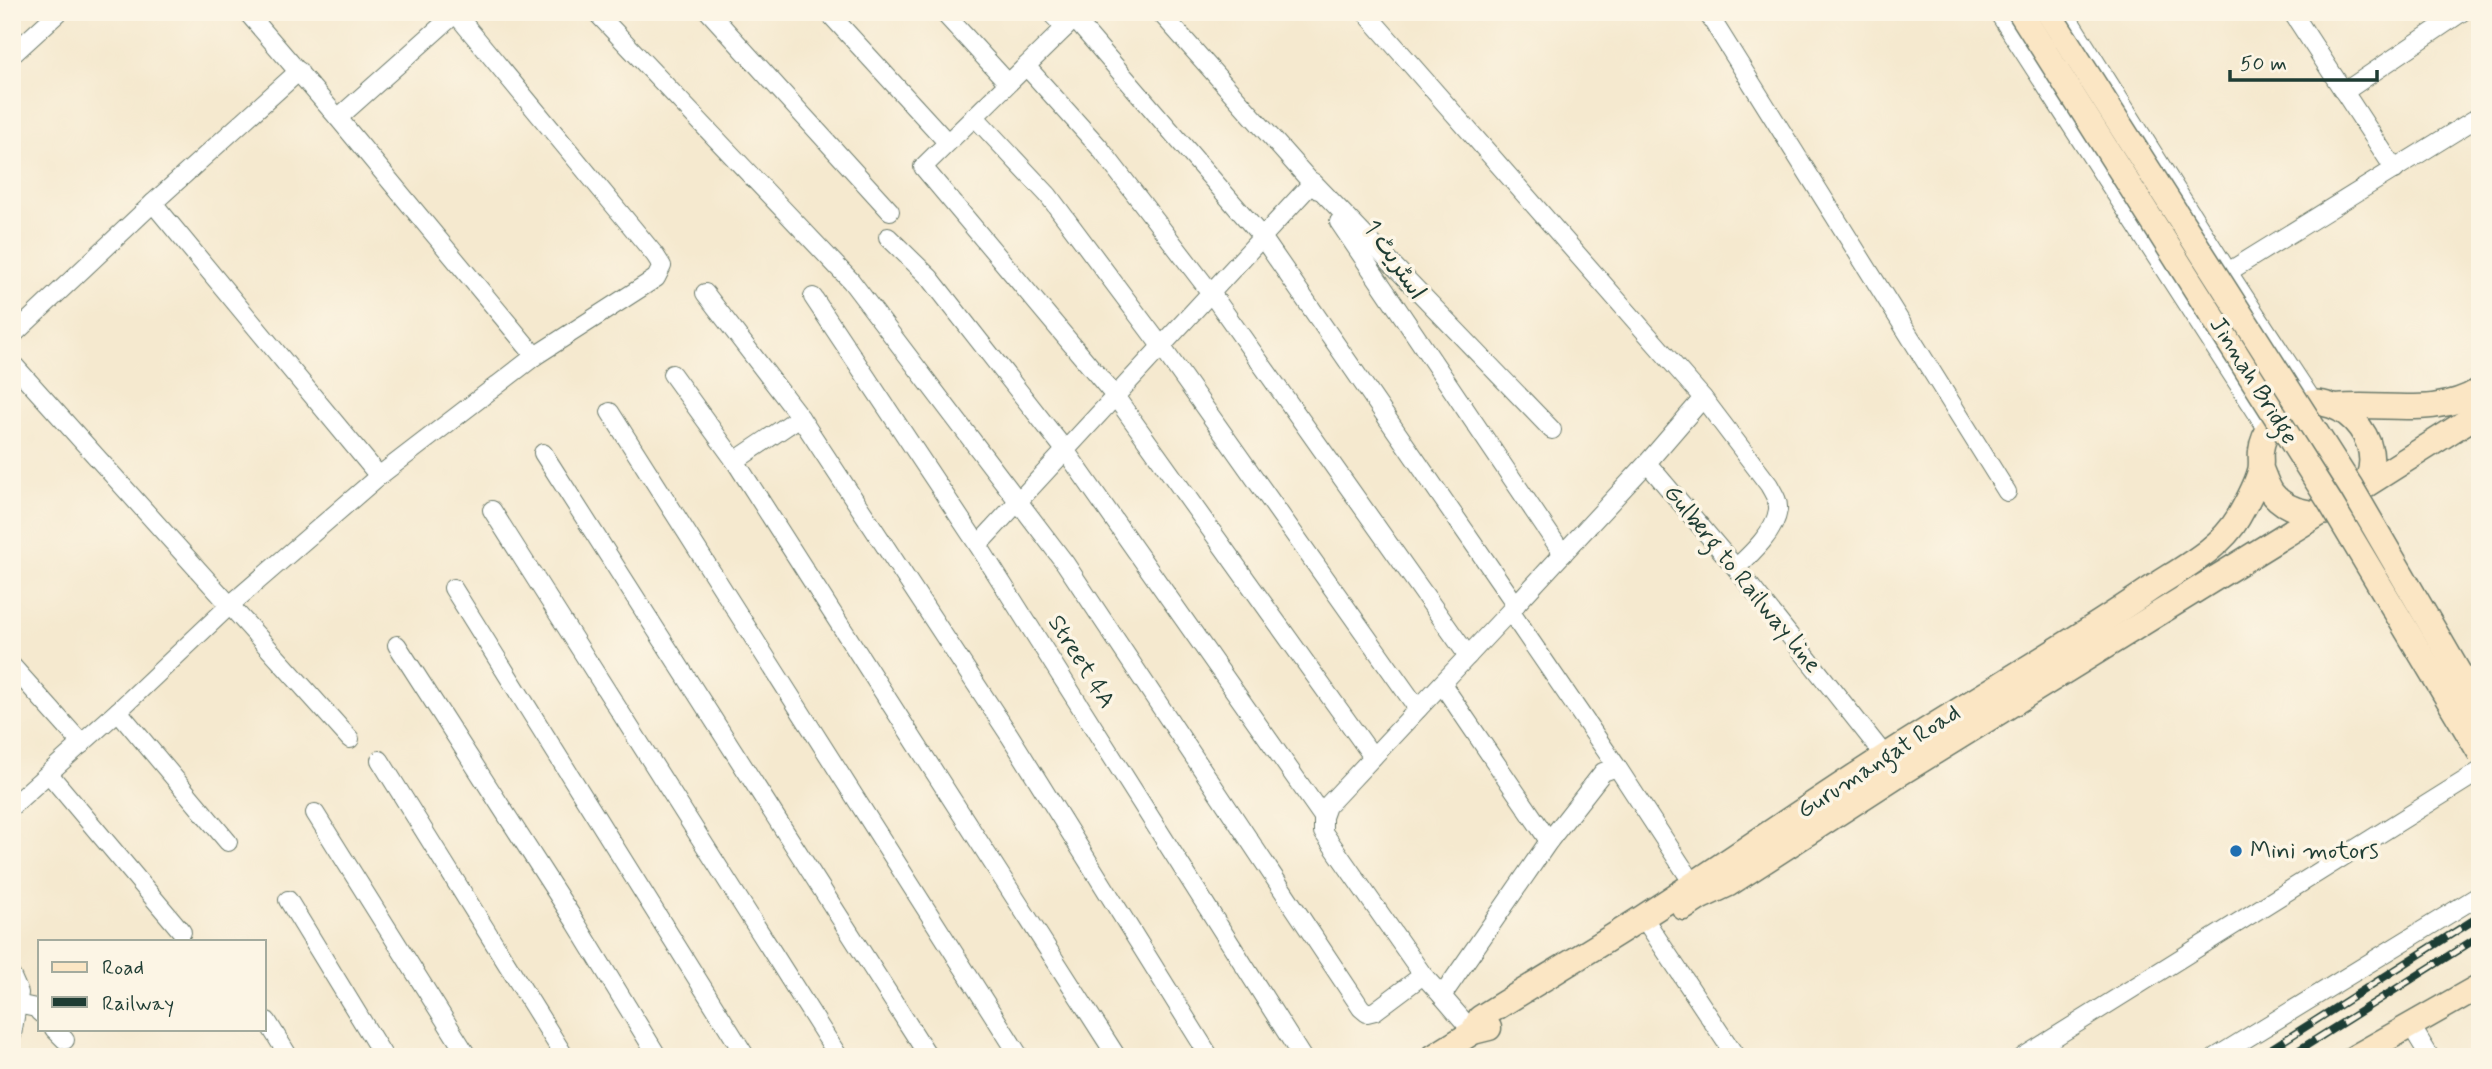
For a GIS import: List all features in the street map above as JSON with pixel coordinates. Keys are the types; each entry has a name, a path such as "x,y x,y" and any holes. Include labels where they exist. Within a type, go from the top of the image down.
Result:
{"main road":[{"name":"Jinnah Bridge","path":"2020,12 2330,502 2480,753"},
{"name":"Jinnah Bridge","path":"2048,12 2351,487 2480,709"},
{"path":"2322,513 2293,509 2272,493 2261,469 2261,449 2268,430 2280,416 2296,406 2364,404 2419,409 2449,404 2480,390"},
{"path":"2325,405 2356,421 2368,441 2371,465 2362,489"},
{"path":"1433,1057 1473,1032 1488,1029 1698,890 1729,884 1890,766 2322,513 2344,506 2362,489 2480,413"},
{"name":"Gurumangat Road","path":"1890,766 2209,549 2237,520 2261,469"},
{"path":"2355,1057 2480,986"}],"street":[{"path":"12,55 60,12"},
{"path":"247,12 535,356"},
{"path":"596,12 851,281 1065,563 1361,1008 1367,1013 1375,1012 1423,975"},
{"path":"709,12 890,211"},
{"path":"828,12 947,142"},
{"path":"943,12 1008,83"},
{"path":"1050,12 1065,28"},
{"name":"اسٹریٹ 1","path":"1160,12 1313,182 1563,554"},
{"path":"1707,12 2007,492"},
{"path":"1998,12 2268,430"},
{"path":"2064,12 2228,272 2325,405"},
{"path":"2292,12 2395,170"},
{"path":"2344,92 2462,12"},
{"path":"12,806 118,712 230,604 379,476 535,356 656,278 662,266 456,13 338,118"},
{"path":"1376,16 1703,398 1769,485 1776,498 1778,511 1773,524 1736,568"},
{"path":"1373,757 1115,396 923,167 1072,21 1078,23 1262,237 1513,608 1698,890"},
{"path":"1026,65 1099,147 1211,293 1468,656"},
{"path":"12,336 153,202 299,71"},
{"path":"974,116 1048,195 1161,346 1418,709"},
{"path":"2228,272 2480,116"},
{"path":"978,545 1313,182 1552,430"},
{"path":"153,202 379,476"},
{"path":"888,237 930,278 1065,450 1323,817"},
{"path":"705,293 800,417 1010,736 1210,1057"},
{"name":"Street 4A","path":"813,297 978,545 1302,1057"},
{"path":"12,363 350,739"},
{"path":"672,374 735,461 1117,1057"},
{"name":"Gulberg to Railway line","path":"1703,398 1647,463 1736,568 1890,766"},
{"path":"610,412 1020,1057"},
{"path":"735,461 800,417"},
{"path":"543,453 929,1057"},
{"path":"1473,1032 1423,975 1323,832 1323,817 1327,806 1647,463"},
{"path":"2362,489 2480,692"},
{"path":"492,510 839,1057"},
{"path":"2023,1057 2480,771 2322,513"},
{"path":"453,588 746,1057"},
{"path":"397,645 576,923 658,1057"},
{"path":"12,666 82,744"},
{"path":"1441,684 1549,841"},
{"path":"118,712 228,842"},
{"path":"380,760 565,1057"},
{"path":"1442,996 1549,841 1603,772 1617,766"},
{"path":"49,774 182,932"},
{"path":"315,813 468,1057"},
{"path":"2216,1057 2480,895"},
{"path":"288,900 384,1057"},
{"path":"1648,923 1736,1057"},
{"path":"12,977 19,993 15,1003 12,1035"},
{"path":"15,1003 38,1010"},
{"path":"267,1021 289,1057"},
{"path":"2410,1024 2430,1057"}],"railway":[{"path":"2258,1057 2480,916"},
{"path":"2288,1057 2480,936"}],"place":[{"name":"Mini motors","path":"2236,851"}]}
